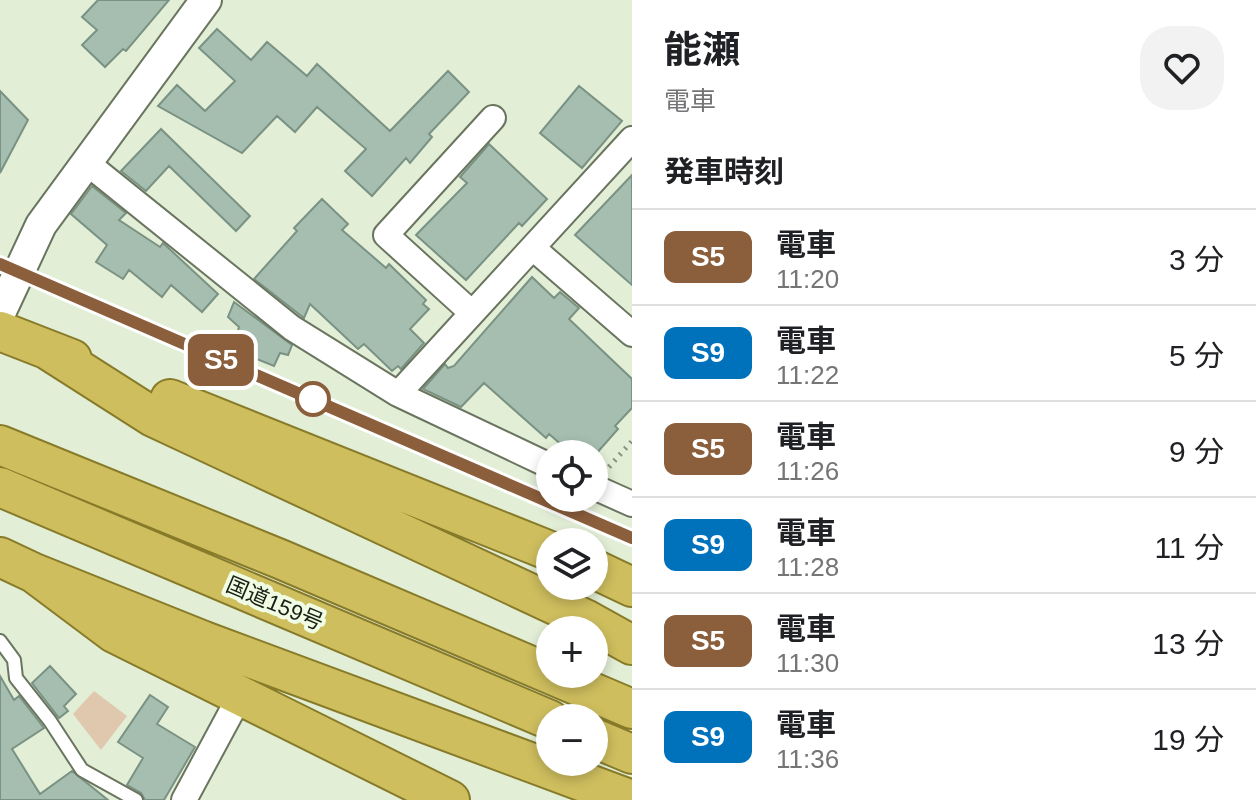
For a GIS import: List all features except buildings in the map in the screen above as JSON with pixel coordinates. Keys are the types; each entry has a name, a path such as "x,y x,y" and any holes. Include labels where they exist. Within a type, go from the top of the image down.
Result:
{"highway":[{"path":"0,331 536,545"},
{"path":"48,350 153,417 585,619 632,645"},
{"name":"国道159号","path":"5,448 280,559 536,668"},
{"name":"国道159号","path":"0,487 536,714"},
{"path":"0,557 204,641 632,800"},
{"path":"34,573 114,633 450,800"},
{"path":"608,576 632,587"},
{"name":"国道159号","path":"583,688 632,709"},
{"path":"608,744 632,754"}],"street":[{"path":"0,313 41,225 206,0"},
{"path":"472,313 386,235 493,118"},
{"path":"398,394 632,139"},
{"path":"87,163 292,328 398,394 536,459"},
{"path":"534,249 632,334"},
{"path":"608,487 632,504"},
{"path":"184,800 240,696"}],"lane":[{"path":"0,641 14,660 16,678 50,721 82,770 136,800"}],"path":[{"path":"608,469 632,441"}],"shaded area":[{"path":"94,691 127,716 101,750 73,714"}],"railway":[{"path":"0,264 632,538"}],"train":[{"name":"S5","path":"0,264 632,538"}]}
